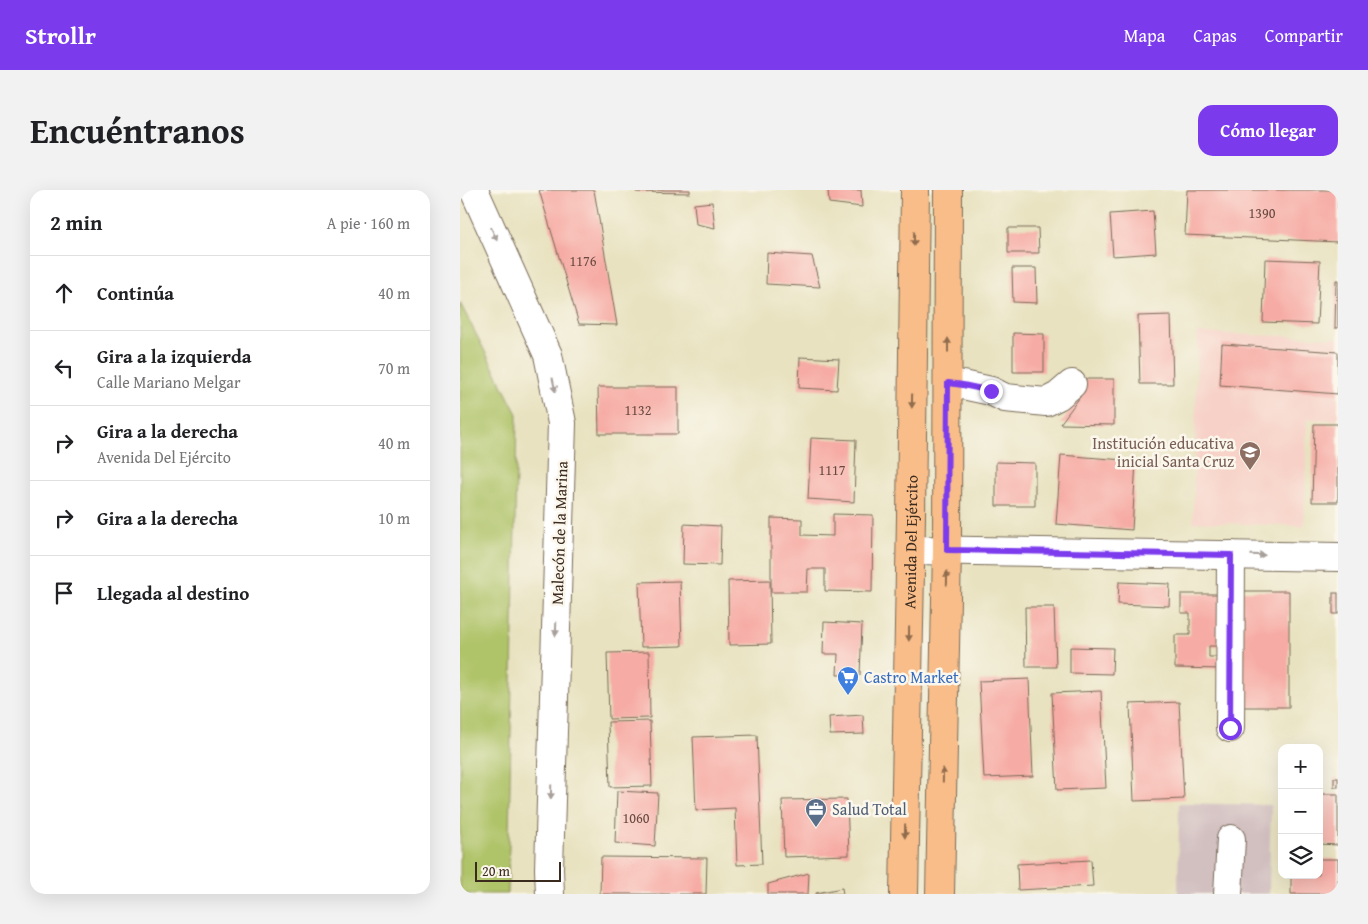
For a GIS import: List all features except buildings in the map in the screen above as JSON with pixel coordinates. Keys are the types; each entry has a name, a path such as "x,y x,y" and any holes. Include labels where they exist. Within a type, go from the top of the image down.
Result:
{"main road":[{"name":"Avenida Del Ejército","path":"904,894 914,190"},
{"path":"940,894 947,550 948,190"}],"street":[{"name":"Malecón de la Marina","path":"474,190 548,355 562,423 550,894"},
{"path":"948,383 991,391 1005,398 1046,402 1058,396 1072,384"},
{"path":"910,550 1338,556"},
{"path":"1230,728 1231,555"},
{"path":"1228,894 1231,838"}],"shaded area":[{"name":"Institución educativa inicial Santa Cruz","path":"1198,333 1338,338 1338,420 1307,419 1304,526 1193,522"},
{"path":"1179,803 1271,805 1269,894 1178,894"}],"green space":[{"path":"460,303 517,414 508,894 460,894"}],"place":[{"name":"Institución educativa inicial Santa Cruz","path":"1250,471"},
{"name":"Castro Market","path":"848,696"},
{"name":"Salud Total","path":"816,828"}],"route":[{"path":"991,391 948,383 947,550 1231,555 1230,728"}]}
